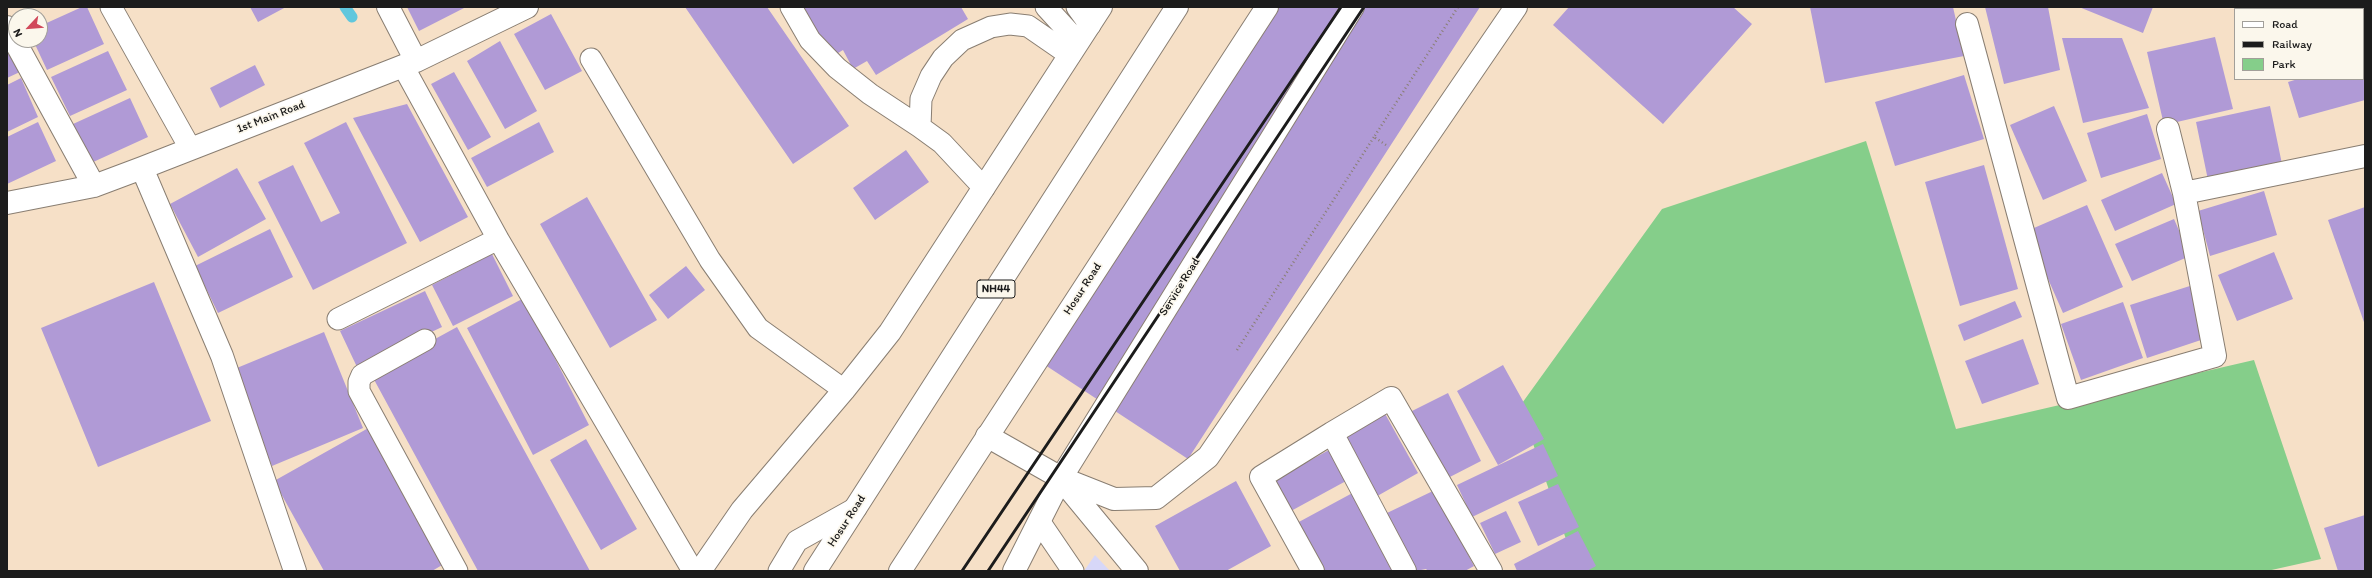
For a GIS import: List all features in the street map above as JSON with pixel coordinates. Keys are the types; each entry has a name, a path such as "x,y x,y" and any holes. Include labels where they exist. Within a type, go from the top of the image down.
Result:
{"main road":[{"path":"388,7 410,64"},
{"name":"1st Main Road","path":"7,203 94,186 142,168 190,148 410,64 527,7"},
{"name":"Hosur Road","path":"815,571 1177,7"},
{"name":"Hosur Road","path":"900,571 1266,7"},
{"name":"Service Road","path":"1014,571 1061,478 1353,7"},
{"path":"987,436 1061,478 1114,499 1156,498 1208,457 1516,7"},
{"path":"1966,24 2068,398 2215,356 2184,193 2168,129"},
{"path":"7,27 94,186"},
{"path":"700,571 742,510 844,390 890,332 1085,32"},
{"path":"2184,193 2365,156"},
{"path":"142,168 222,356 295,571"},
{"path":"1313,571 1261,477 1391,398 1492,571"},
{"path":"1332,433 1405,571"},
{"path":"1061,478 1138,571"}],"lane":[{"path":"111,7 190,148"},
{"path":"791,7 810,40 837,68 870,94 942,143 984,188"},
{"path":"1046,7 1085,32"},
{"path":"1077,7 1085,32"},
{"path":"920,127 921,99 931,76 943,58 962,40 991,27 1010,24 1085,32"},
{"path":"591,58 710,260 758,328 844,390"},
{"path":"410,64 498,239 693,571"},
{"path":"338,319 498,239"},
{"path":"425,340 362,375 359,382 360,390 457,571"},
{"path":"779,571 797,541 856,508"},
{"path":"1039,521 1073,571"}],"path":[{"path":"1237,350 1458,7"},
{"path":"1374,137 1411,161"}],"shaded area":[{"path":"1095,555 1110,571 1084,571"}],"green space":[{"path":"1866,141 1956,429 2254,360 2321,559 2267,571 1577,571 1520,406 1662,209"}],"building":[{"path":"82,7 87,7 104,44 47,70 37,48 48,48 48,22"},
{"path":"250,7 286,7 258,22"},
{"path":"407,7 466,7 419,31"},
{"path":"685,7 767,7 849,126 793,164"},
{"path":"795,7 961,7 968,19 876,75 867,61 853,69 843,50 830,58"},
{"path":"1271,7 1480,7 1188,459 1042,363"},
{"path":"1569,7 1733,7 1752,24 1663,124 1553,25"},
{"path":"1810,7 1953,7 1964,56 1825,83"},
{"path":"1985,7 2048,7 2060,70 2004,84"},
{"path":"2079,7 2153,7 2143,33"},
{"path":"2365,7 2365,20 2364,8 2277,8"},
{"path":"551,14 582,71 545,90 514,34"},
{"path":"2215,37 2233,109 2164,125 2147,52"},
{"path":"2062,38 2122,38 2149,108 2083,123"},
{"path":"7,39 8,48 11,48 22,71 7,78"},
{"path":"500,41 537,111 505,129 467,61"},
{"path":"108,51 127,90 70,116 51,77"},
{"path":"2364,62 2365,100 2299,118 2288,82 2295,80 2364,80"},
{"path":"255,65 265,85 220,108 210,88"},
{"path":"454,72 491,137 468,150 431,84"},
{"path":"1964,75 1984,139 1895,166 1875,102"},
{"path":"21,78 38,117 7,132 7,85"},
{"path":"130,98 148,137 91,163 73,124"},
{"path":"407,104 468,217 420,242 353,118"},
{"path":"2054,106 2087,181 2043,200 2010,125"},
{"path":"2270,106 2282,164 2208,180 2196,122"},
{"path":"2147,114 2161,159 2101,178 2087,133"},
{"path":"38,122 56,161 7,184 7,137"},
{"path":"346,122 407,243 313,290 258,182 293,165 321,222 340,213 304,143"},
{"path":"539,122 554,152 487,187 471,158"},
{"path":"906,150 929,182 875,220 853,188"},
{"path":"1984,165 2018,289 1960,306 1925,182"},
{"path":"237,168 266,219 198,257 170,204"},
{"path":"2162,173 2176,204 2115,231 2101,200"},
{"path":"2264,191 2277,235 2210,256 2198,211"},
{"path":"587,197 657,320 610,348 540,224"},
{"path":"2087,205 2123,287 2063,313 2027,231"},
{"path":"2365,207 2365,325 2328,220"},
{"path":"2174,219 2190,256 2132,281 2115,244"},
{"path":"270,229 293,277 218,313 195,266"},
{"path":"2274,252 2293,299 2237,321 2218,275"},
{"path":"492,254 513,296 453,326 432,285"},
{"path":"686,266 705,290 668,319 649,295"},
{"path":"154,282 211,421 98,467 41,328"},
{"path":"2193,285 2210,337 2147,358 2130,305"},
{"path":"425,291 442,327 357,367 340,331"},
{"path":"524,298 589,425 533,455 467,328"},
{"path":"2015,301 2022,317 1964,341 1958,325"},
{"path":"2123,302 2143,358 2081,380 2061,324"},
{"path":"457,327 590,571 478,571 371,374"},
{"path":"324,332 363,428 272,466 232,370"},
{"path":"2023,339 2039,384 1982,404 1965,361"},
{"path":"1503,365 1544,439 1498,465 1457,391"},
{"path":"1448,393 1481,461 1444,480 1410,412"},
{"path":"1383,410 1418,473 1372,499 1337,436"},
{"path":"372,426 449,561 432,571 324,571 274,481"},
{"path":"586,439 637,529 601,550 550,460"},
{"path":"1543,444 1558,476 1472,517 1457,485"},
{"path":"1329,450 1346,481 1291,511 1274,480"},
{"path":"1236,481 1271,546 1226,571 1180,571 1155,526"},
{"path":"1558,484 1579,527 1538,546 1518,502"},
{"path":"1358,490 1402,571 1323,571 1297,523"},
{"path":"1435,490 1474,566 1465,571 1428,571 1426,569 1416,571 1387,513"},
{"path":"1506,511 1521,542 1495,554 1480,523"},
{"path":"2365,515 2365,571 2338,571 2324,528"},
{"path":"1578,531 1596,566 1587,571 1517,571 1514,564"}],"waterway":[{"path":"345,7 352,17"}],"railway":[{"path":"962,571 1341,7"},
{"path":"988,571 1364,7"}]}
